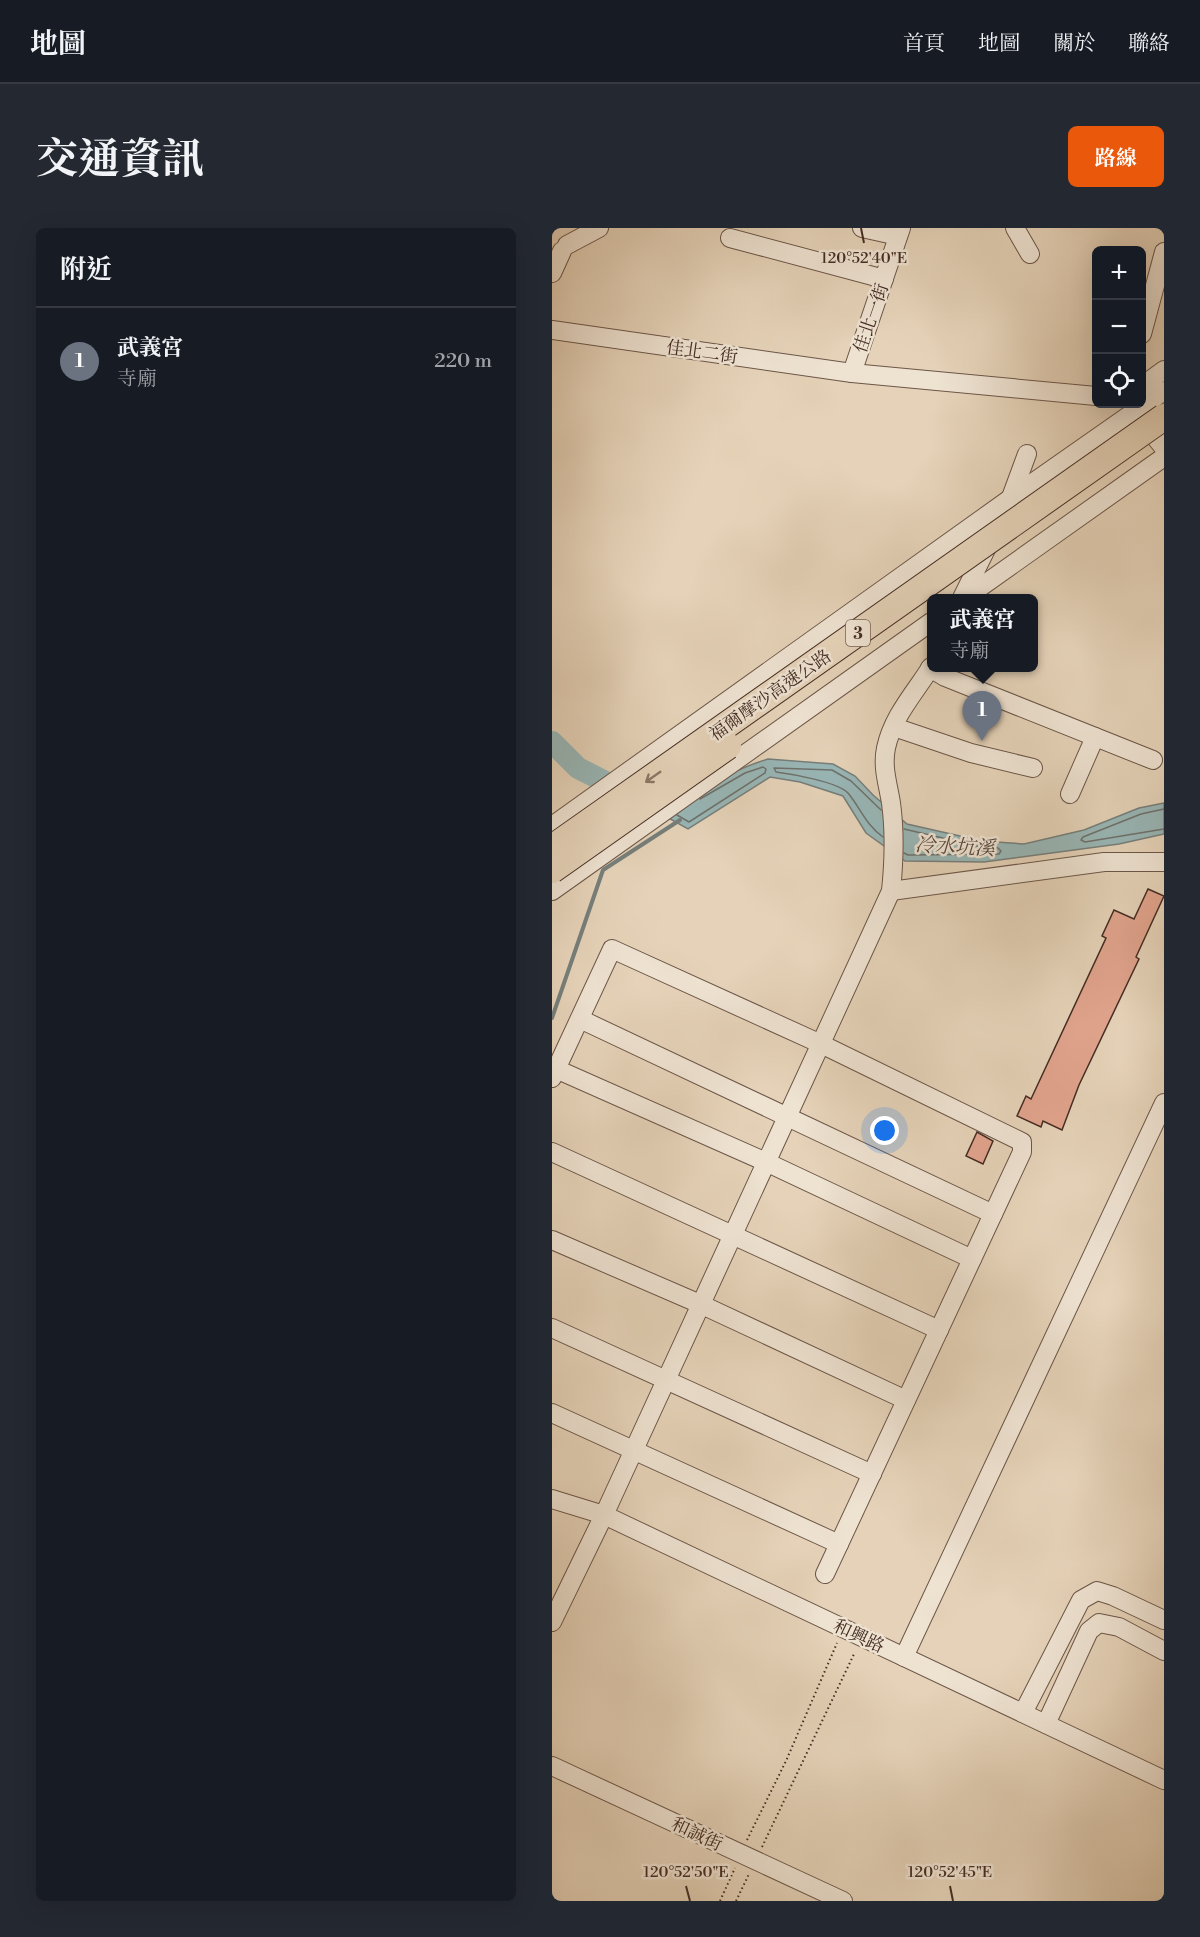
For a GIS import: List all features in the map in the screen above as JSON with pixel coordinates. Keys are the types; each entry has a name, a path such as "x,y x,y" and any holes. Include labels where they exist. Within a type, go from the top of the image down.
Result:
{"highway":[{"name":"福爾摩沙高速公路","path":"552,848 1164,417"},
{"name":"福爾摩沙高速公路","path":"941,594 1164,436"},
{"name":"福爾摩沙高速公路","path":"552,870 927,604"}],"street":[{"path":"552,273 565,248 599,228"},
{"path":"862,228 900,232"},
{"path":"1015,228 1030,254"},
{"name":"佳北一街","path":"852,373 900,232"},
{"path":"730,238 884,279"},
{"path":"1146,319 1164,252"},
{"name":"佳北二街","path":"552,330 852,373 1092,396"},
{"path":"1146,383 1164,369"},
{"path":"552,826 1011,498 1164,392"},
{"path":"1134,412 1164,448"},
{"path":"965,594 1011,498 1027,454"},
{"path":"969,594 1164,457"},
{"path":"552,891 927,625 889,585"},
{"path":"552,1622 604,1515 632,1449 891,891 895,858 891,804 884,769 886,748 899,713 928,672"},
{"path":"941,672 1153,760"},
{"path":"894,726 971,753 1033,768"},
{"path":"1070,795 1095,737"},
{"path":"669,742 702,784"},
{"path":"891,891 1104,862 1164,862"},
{"path":"825,1574 1022,1152 1022,1142 821,1044 612,949 554,1074 766,1162 972,1259"},
{"path":"580,1018 993,1214"},
{"path":"904,1657 1164,1103"},
{"path":"552,1152 939,1330"},
{"path":"552,1240 700,1304 906,1400"},
{"path":"552,1328 872,1473"},
{"path":"552,1413 839,1544"},
{"name":"和興路","path":"552,1499 604,1515 1164,1780"},
{"path":"1023,1713 1081,1600 1097,1591 1164,1620"},
{"path":"1046,1724 1089,1631 1099,1623 1119,1627 1164,1651"},
{"name":"和誠街","path":"552,1766 843,1901"}],"path":[{"path":"744,1845 786,1761 838,1640"},
{"path":"760,1852 857,1649"},
{"path":"720,1901 738,1862"},
{"path":"736,1901 752,1869"}],"water":[{"path":"768,759 833,764 855,776 907,824 982,841 1024,844 1084,830 1139,808 1164,803 1164,834 1119,844 984,862 905,861 866,833 843,796 800,782 770,777 688,829 665,816 714,782"}],"building":[{"path":"1148,889 1164,896 1136,957 1139,959 1079,1085 1062,1130 1043,1121 1041,1127 1017,1116 1026,1096 1031,1099 1106,938 1102,936 1114,910 1134,919"},
{"path":"977,1132 993,1141 983,1164 966,1156"}],"waterway":[{"name":"冷水坑溪","path":"552,742 578,768 627,793"},
{"path":"552,1018 603,870 680,820"}],"place":[{"name":"武義宮","path":"982,741"}]}
